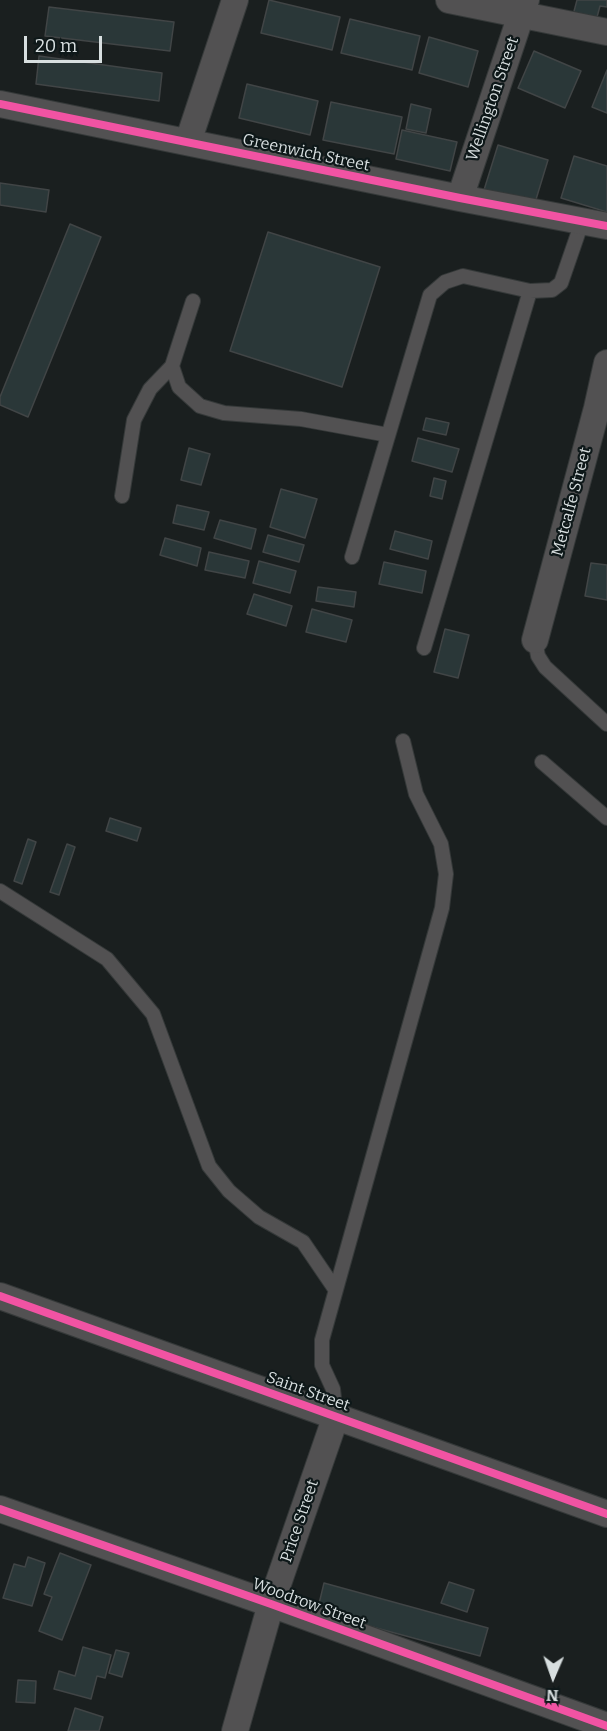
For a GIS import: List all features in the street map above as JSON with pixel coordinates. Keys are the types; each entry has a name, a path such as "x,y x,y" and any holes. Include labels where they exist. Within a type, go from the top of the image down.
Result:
{"street":[{"path":"188,142 235,0"},
{"path":"449,0 524,7 607,32"},
{"name":"Wellington Street","path":"459,198 524,7"},
{"name":"Greenwich Street","path":"0,104 607,226"},
{"name":"Metcalfe Street","path":"535,640 602,409 607,363"},
{"name":"Saint Street","path":"0,1296 607,1514"},
{"name":"Price Street","path":"236,1731 271,1604 336,1416"},
{"name":"Woodrow Street","path":"0,1509 607,1726"}],"lane":[{"path":"352,557 430,295 445,282 463,276 530,291 552,290 561,283 582,222"},
{"path":"424,648 530,291"},
{"path":"122,496 134,420 150,389 172,366 193,301"},
{"path":"172,366 179,387 200,406 224,413 301,419 388,435"},
{"path":"535,640 538,656 545,667 607,724"},
{"path":"336,1416 333,1389 322,1365 321,1340 442,908 446,874 441,844 416,794 403,741"},
{"path":"542,762 607,818"},
{"path":"0,891 106,959 153,1014 208,1166 229,1191 259,1217 303,1242 335,1289"}],"building":[{"path":"269,0 340,17 332,50 261,33"},
{"path":"577,0 607,0 607,7 600,6 596,21 573,15"},
{"path":"49,7 174,22 170,51 45,36"},
{"path":"350,19 420,36 412,70 341,53"},
{"path":"429,37 478,51 468,87 419,73"},
{"path":"534,51 581,71 565,108 518,88"},
{"path":"39,56 162,73 159,101 36,84"},
{"path":"607,70 607,113 592,107"},
{"path":"247,84 318,101 310,135 239,118"},
{"path":"331,102 402,117 394,154 323,140"},
{"path":"411,104 431,109 426,133 406,129"},
{"path":"402,130 457,142 450,171 396,159"},
{"path":"498,145 548,160 534,206 484,190"},
{"path":"574,156 607,166 607,212 561,198"},
{"path":"0,183 49,190 46,212 0,205"},
{"path":"70,224 101,237 28,417 0,405 0,397"},
{"path":"268,232 380,267 342,387 230,351"},
{"path":"426,418 449,423 446,435 423,430"},
{"path":"418,438 459,449 452,472 412,461"},
{"path":"189,448 210,454 201,485 181,480"},
{"path":"434,478 446,481 442,499 430,496"},
{"path":"281,489 317,499 305,538 270,527"},
{"path":"177,505 209,512 204,530 173,523"},
{"path":"220,520 256,529 251,549 214,538"},
{"path":"395,531 432,541 428,559 390,549"},
{"path":"268,535 304,545 299,562 263,552"},
{"path":"165,538 201,548 197,566 160,555"},
{"path":"209,552 249,561 245,578 205,570"},
{"path":"259,561 296,571 290,593 253,583"},
{"path":"384,562 426,571 422,593 379,584"},
{"path":"591,563 607,565 607,600 585,596"},
{"path":"318,587 356,592 354,607 316,601"},
{"path":"254,594 292,606 286,626 247,614"},
{"path":"312,609 352,620 346,642 306,632"},
{"path":"445,629 469,635 458,678 434,672"},
{"path":"110,818 141,828 137,841 106,831"},
{"path":"28,839 36,842 22,884 14,881"},
{"path":"67,844 75,847 59,895 50,892"},
{"path":"60,1553 91,1565 62,1640 39,1631 52,1597 44,1594"},
{"path":"28,1557 45,1563 32,1606 3,1598 14,1564 25,1567"},
{"path":"449,1582 474,1590 467,1612 441,1603"},
{"path":"324,1583 488,1628 480,1656 317,1612"},
{"path":"83,1647 111,1655 105,1678 97,1676 91,1699 54,1689 59,1671 75,1676"},
{"path":"116,1650 129,1653 122,1677 109,1673"},
{"path":"18,1680 36,1681 35,1703 16,1702"},
{"path":"75,1708 103,1717 99,1731 68,1731"}],"cycle path":[{"path":"0,104 607,226"},
{"path":"0,1296 607,1514"},
{"path":"0,1509 607,1726"}]}
